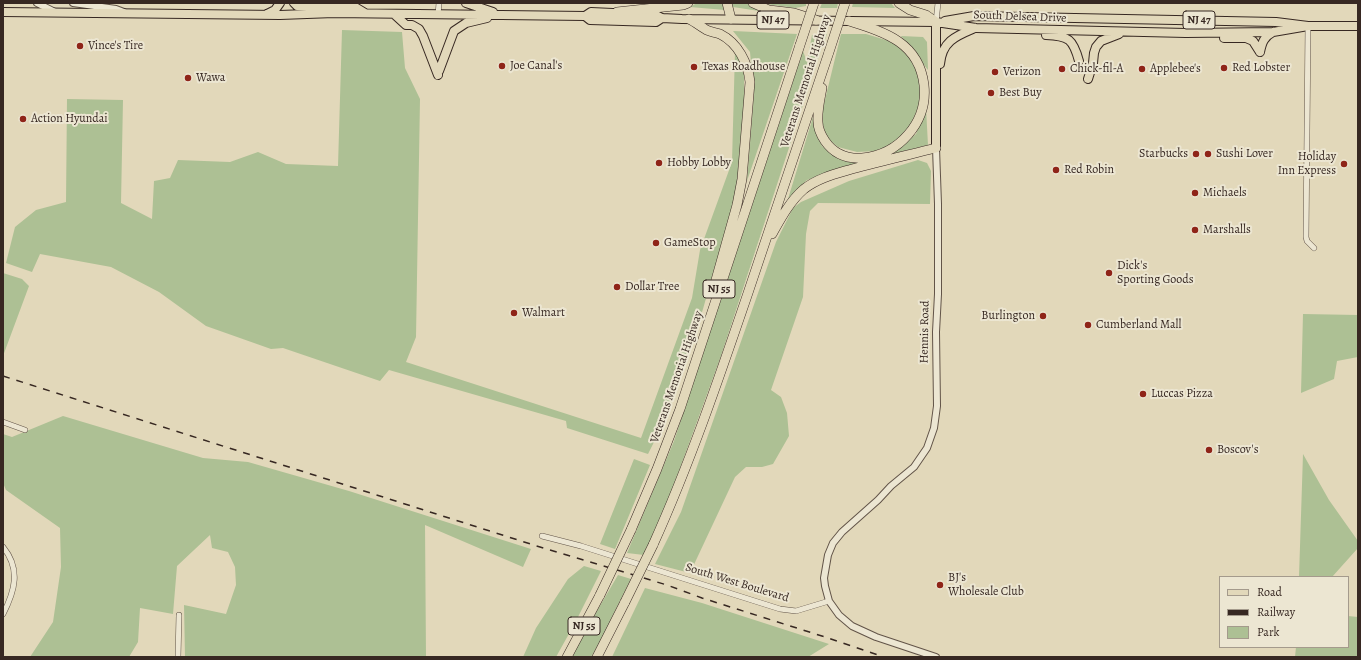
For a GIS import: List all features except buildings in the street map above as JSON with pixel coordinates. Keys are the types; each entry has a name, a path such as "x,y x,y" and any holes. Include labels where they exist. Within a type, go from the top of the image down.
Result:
{"highway":[{"path":"617,12 683,5 688,3"},
{"path":"727,3 731,19"},
{"path":"753,3 769,10 794,13 816,20"},
{"name":"Veterans Memorial Highway","path":"567,657 600,595 631,530 657,469 687,387 814,3"},
{"name":"Veterans Memorial Highway","path":"597,657 653,545 680,483 733,336 845,3"},
{"path":"899,3 910,10 926,15 936,22"},
{"path":"687,387 740,193 744,167 750,82 749,71 746,63 734,45 728,39 707,30 689,19"},
{"path":"829,52 818,116 819,129 828,145 844,156 858,158 874,156 890,150 905,139 915,127 923,106 923,80 918,63 908,48 897,40 869,27 849,21"},
{"path":"733,336 772,234 783,214 798,195 810,185 823,178 881,161 936,148"}],"main road":[{"path":"267,15 275,10 280,3"},
{"path":"294,3 297,6 355,7 366,14"},
{"path":"466,3 501,15"},
{"name":"NJ 47","path":"3,12 585,16 591,12 617,12 656,15 662,18 689,19 936,22"},
{"path":"394,14 406,25 419,29 438,73 454,30 466,23 501,15"},
{"name":"NJ 47","path":"585,16 590,20 611,21 656,22 662,18"},
{"name":"South Delsea Drive","path":"936,22 974,16 1276,22 1308,26 1358,26"},
{"name":"South Delsea Drive","path":"936,22 976,28 1186,33 1273,32 1308,26"},
{"name":"Hennis Road","path":"936,22 936,148"},
{"path":"937,87 940,78 941,58 946,44 954,38 976,28"},
{"path":"1010,29 1019,34 1062,36 1070,40 1076,47 1079,61"},
{"path":"1088,79 1096,47 1101,41 1108,37 1126,32"},
{"path":"1186,33 1194,38 1246,38 1253,41 1260,52 1265,36 1273,32"}],"street":[{"path":"37,3 57,13"},
{"path":"73,3 116,9 127,13"},
{"path":"438,15 439,3"},
{"path":"936,22 938,3"},
{"path":"1308,26 1306,237 1307,241 1314,248"},
{"name":"Hennis Road","path":"829,601 825,586 825,570 828,555 833,543 842,532 878,500 891,486 914,467 927,448 934,428 937,406 936,332 938,294 938,204 936,148"},
{"path":"3,422 25,430"},
{"name":"South West Boulevard","path":"542,536 581,546 786,610 796,611 829,601"},
{"path":"3,547 9,556 14,569 14,591 3,614"},
{"path":"829,601 845,621 860,631 876,638 936,657"},
{"path":"178,657 179,615"}],"green space":[{"path":"697,3 723,3 725,10 690,7"},
{"path":"732,3 747,3 759,11 733,7"},
{"path":"758,3 806,3 806,6 795,8"},
{"path":"822,3 838,3 837,8 820,8"},
{"path":"853,3 891,3 895,8 852,7"},
{"path":"342,30 402,32 405,68 420,99 416,337 406,362 641,438 692,298 700,250 732,162 735,51 744,71 744,109 737,184 730,220 724,235 703,309 659,441 654,442 648,454 567,428 566,421 389,370 380,381 283,348 271,349 206,326 159,292 111,267 40,254 32,272 6,263 15,227 36,210 66,202 67,99 123,100 121,203 152,219 154,181 170,178 178,160 230,162 258,152 286,164 338,166"},
{"path":"733,31 797,34 747,181 754,94 750,52"},
{"path":"827,34 721,356 664,512 644,555 627,553 674,441 803,51 807,62 812,35"},
{"path":"841,34 866,34 896,43 908,55 919,75 921,100 908,132 894,145 876,151 857,152 838,147 826,137 821,116"},
{"path":"901,36 923,37 927,42 928,70"},
{"path":"926,108 928,145 892,154 916,134"},
{"path":"813,117 822,146 838,158 863,163 807,180 788,199"},
{"path":"918,160 927,163 931,171 930,204 818,203 810,211 806,234 803,297 771,390 781,397 787,413 789,436 773,464 762,467 746,467 735,477 690,573 655,564 681,512 776,242 793,208 801,202 849,181"},
{"path":"3,273 22,279 29,286 3,356"},
{"path":"1303,314 1358,315 1358,357 1337,361 1334,379 1301,393"},
{"path":"63,416 203,458 248,462 349,491 531,549 523,567 425,525 426,657 185,657 184,605 226,614 236,585 235,567 228,552 212,548 210,535 177,566 173,614 140,608 138,642 129,657 30,657 53,622 61,567 60,528 6,490 3,483 3,434 12,437"},
{"path":"1303,454 1329,500 1358,541 1358,548 1333,576 1299,576"},
{"path":"634,459 650,465 615,549 600,544"},
{"path":"584,566 601,571 556,657 523,657 536,628 568,579"},
{"path":"618,575 631,579 611,619 609,627 591,657 570,657"},
{"path":"645,588 702,603 829,644 808,657 612,657"},
{"path":"1349,616 1358,617 1358,657 1295,657 1296,648 1349,648"}],"railway":[{"path":"3,376 540,547 667,585 702,598 884,657"}],"place":[{"name":"Vince's Tire","path":"80,46"},
{"name":"Joe Canal's","path":"502,66"},
{"name":"Texas Roadhouse","path":"694,67"},
{"name":"Red Lobster","path":"1224,68"},
{"name":"Chick-fil-A","path":"1062,69"},
{"name":"Applebee's","path":"1142,69"},
{"name":"Verizon","path":"995,72"},
{"name":"Wawa","path":"188,78"},
{"name":"Best Buy","path":"991,93"},
{"name":"Action Hyundai","path":"23,119"},
{"name":"Starbucks","path":"1196,154"},
{"name":"Sushi Lover","path":"1208,154"},
{"name":"Hobby Lobby","path":"659,163"},
{"name":"Holiday Inn Express","path":"1344,164"},
{"name":"Red Robin","path":"1056,170"},
{"name":"Michaels","path":"1195,193"},
{"name":"Marshalls","path":"1195,230"},
{"name":"GameStop","path":"656,243"},
{"name":"Dick's Sporting Goods","path":"1109,273"},
{"name":"Dollar Tree","path":"617,287"},
{"name":"Walmart","path":"514,313"},
{"name":"Burlington","path":"1043,316"},
{"name":"Cumberland Mall","path":"1088,325"},
{"name":"Luccas Pizza","path":"1143,394"},
{"name":"Boscov's","path":"1209,450"},
{"name":"BJ's Wholesale Club","path":"940,585"}]}
